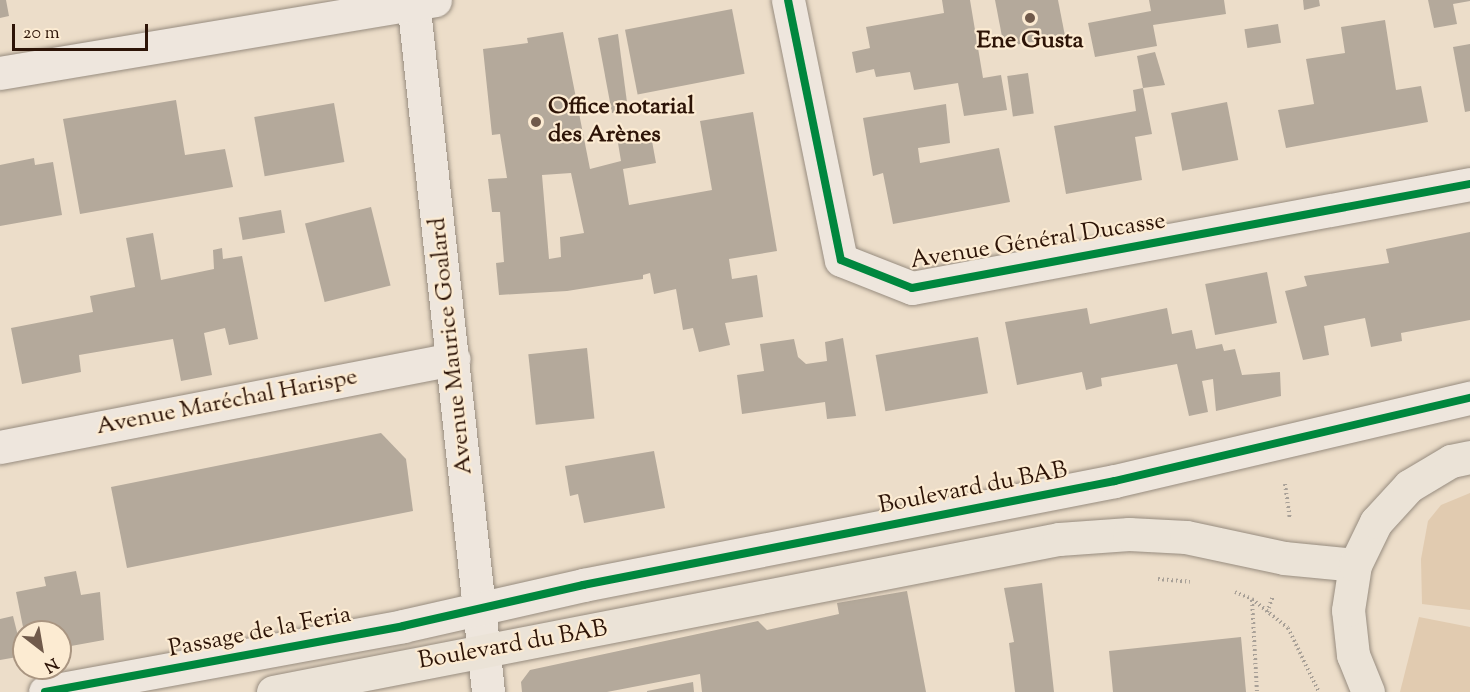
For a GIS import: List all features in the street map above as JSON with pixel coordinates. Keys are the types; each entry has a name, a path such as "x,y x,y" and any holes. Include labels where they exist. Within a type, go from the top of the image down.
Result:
{"main road":[{"path":"1368,692 1353,655 1348,610 1355,566 1376,522 1409,486 1451,461 1470,457"},
{"name":"Boulevard du BAB","path":"273,692 486,648 633,624 1059,539 1129,534 1186,537 1284,558 1355,566"}],"street":[{"name":"Avenue Général Ducasse","path":"788,0 841,260 912,288 1470,184"},
{"path":"0,73 421,1"},
{"name":"Avenue Maurice Goalard","path":"421,1 454,359 486,648 488,692"},
{"name":"Avenue Maréchal Harispe","path":"0,447 454,359"},
{"name":"Boulevard du BAB","path":"481,607 1115,482 1470,398"},
{"name":"Passage de la Feria","path":"45,692 393,628 481,607"}],"path":[{"path":"1285,484 1290,523"},
{"path":"1153,579 1198,583"},
{"path":"1231,590 1251,599 1288,628 1319,692"},
{"path":"1268,612 1275,590"},
{"path":"1251,599 1259,692"}],"shaded area":[{"path":"1470,493 1470,610 1422,604 1421,559 1428,521 1441,505"},
{"path":"1419,617 1470,627 1470,692 1400,692"}],"building":[{"path":"0,0 6,0 9,16 0,18"},
{"path":"942,0 970,0 983,78 1001,75 1007,110 964,116 958,83 914,90 910,72 876,77 874,69 856,73 852,52 870,48 866,27 944,13"},
{"name":"Ene Gusta","path":"995,0 1058,0 1065,36 1004,47"},
{"path":"1149,0 1224,0 1226,14 1153,25 1157,46 1095,57 1088,23 1151,11"},
{"path":"1303,0 1319,0 1320,6 1304,10"},
{"path":"1428,0 1470,1 1453,4 1457,24 1434,28"},
{"path":"732,9 745,74 638,95 625,30"},
{"path":"1385,20 1396,90 1421,86 1428,122 1286,148 1278,110 1314,104 1306,59 1345,53 1341,27"},
{"path":"1278,24 1281,43 1247,48 1244,29"},
{"path":"563,32 590,169 621,161 617,137 650,130 656,163 623,169 629,205 712,190 700,121 753,112 777,251 729,259 732,279 757,275 763,317 725,323 730,345 699,352 693,328 683,330 676,289 654,294 650,273 643,275 643,279 567,291 499,295 496,263 504,262 500,212 492,212 488,179 507,178 500,134 492,135 483,49 528,43 527,38","holes":["571,173 584,233 560,237 561,257 549,259 542,175"]},
{"path":"618,34 628,110 612,113 598,38"},
{"path":"1470,44 1470,111 1465,112 1453,47"},
{"path":"1155,52 1165,85 1143,88 1137,56"},
{"path":"1028,73 1034,114 1013,117 1007,76"},
{"path":"1143,88 1152,134 1135,137 1142,180 1066,194 1054,126 1136,111 1133,90"},
{"path":"176,100 185,155 225,149 233,187 80,214 63,119"},
{"path":"1227,102 1238,160 1182,171 1171,113"},
{"path":"334,103 344,162 265,176 254,117"},
{"path":"946,104 950,143 918,148 920,163 999,148 1010,202 893,224 883,173 873,176 863,118"},
{"path":"34,158 35,165 53,162 62,215 0,226 0,165"},
{"path":"371,207 391,286 325,302 305,223"},
{"path":"281,210 285,233 243,240 239,217"},
{"path":"1470,232 1470,320 1401,333 1402,341 1371,347 1365,318 1324,326 1329,355 1303,360 1285,291 1307,286 1304,276 1389,263 1386,249"},
{"path":"153,233 161,280 214,269 213,250 222,248 223,259 242,256 258,339 229,345 225,328 204,333 212,375 181,381 173,339 79,355 81,372 22,384 11,328 93,312 90,296 135,287 126,238"},
{"path":"1267,272 1277,323 1215,335 1205,284"},
{"path":"1087,308 1090,324 1167,308 1172,334 1192,330 1196,349 1222,344 1224,351 1235,349 1242,375 1280,372 1281,396 1216,411 1213,379 1202,381 1208,412 1189,416 1177,364 1101,378 1102,386 1086,390 1082,372 1017,385 1005,322"},
{"path":"978,337 988,393 885,411 876,355"},
{"path":"843,338 856,416 827,419 825,402 742,414 737,375 764,371 760,344 794,339 798,357 806,364 827,361 825,342"},
{"path":"587,348 594,419 536,425 528,354"},
{"path":"381,433 406,459 413,511 127,568 111,487"},
{"path":"654,451 665,508 584,523 578,494 570,496 565,466"},
{"path":"76,571 81,595 100,592 104,640 72,646 72,620 22,620 16,592 46,586 44,577"},
{"path":"1042,583 1054,692 1015,692 1009,643 1014,642 1004,588"},
{"path":"907,591 926,692 702,692 700,674 607,692 522,692 521,682 530,670 758,621 767,630 839,614 837,603"},
{"path":"13,616 14,620 12,620 12,658 0,660 0,619"},
{"path":"1241,637 1246,692 1113,692 1109,651"},
{"path":"693,682 694,692 647,692 647,691"}],"cycle path":[{"path":"788,0 841,260 912,288 1470,184"},
{"path":"45,692 403,626 583,585 1115,481 1470,398"}],"place":[{"name":"Ene Gusta","path":"1030,18"},
{"name":"Office notarial des Arènes","path":"536,122"}]}
